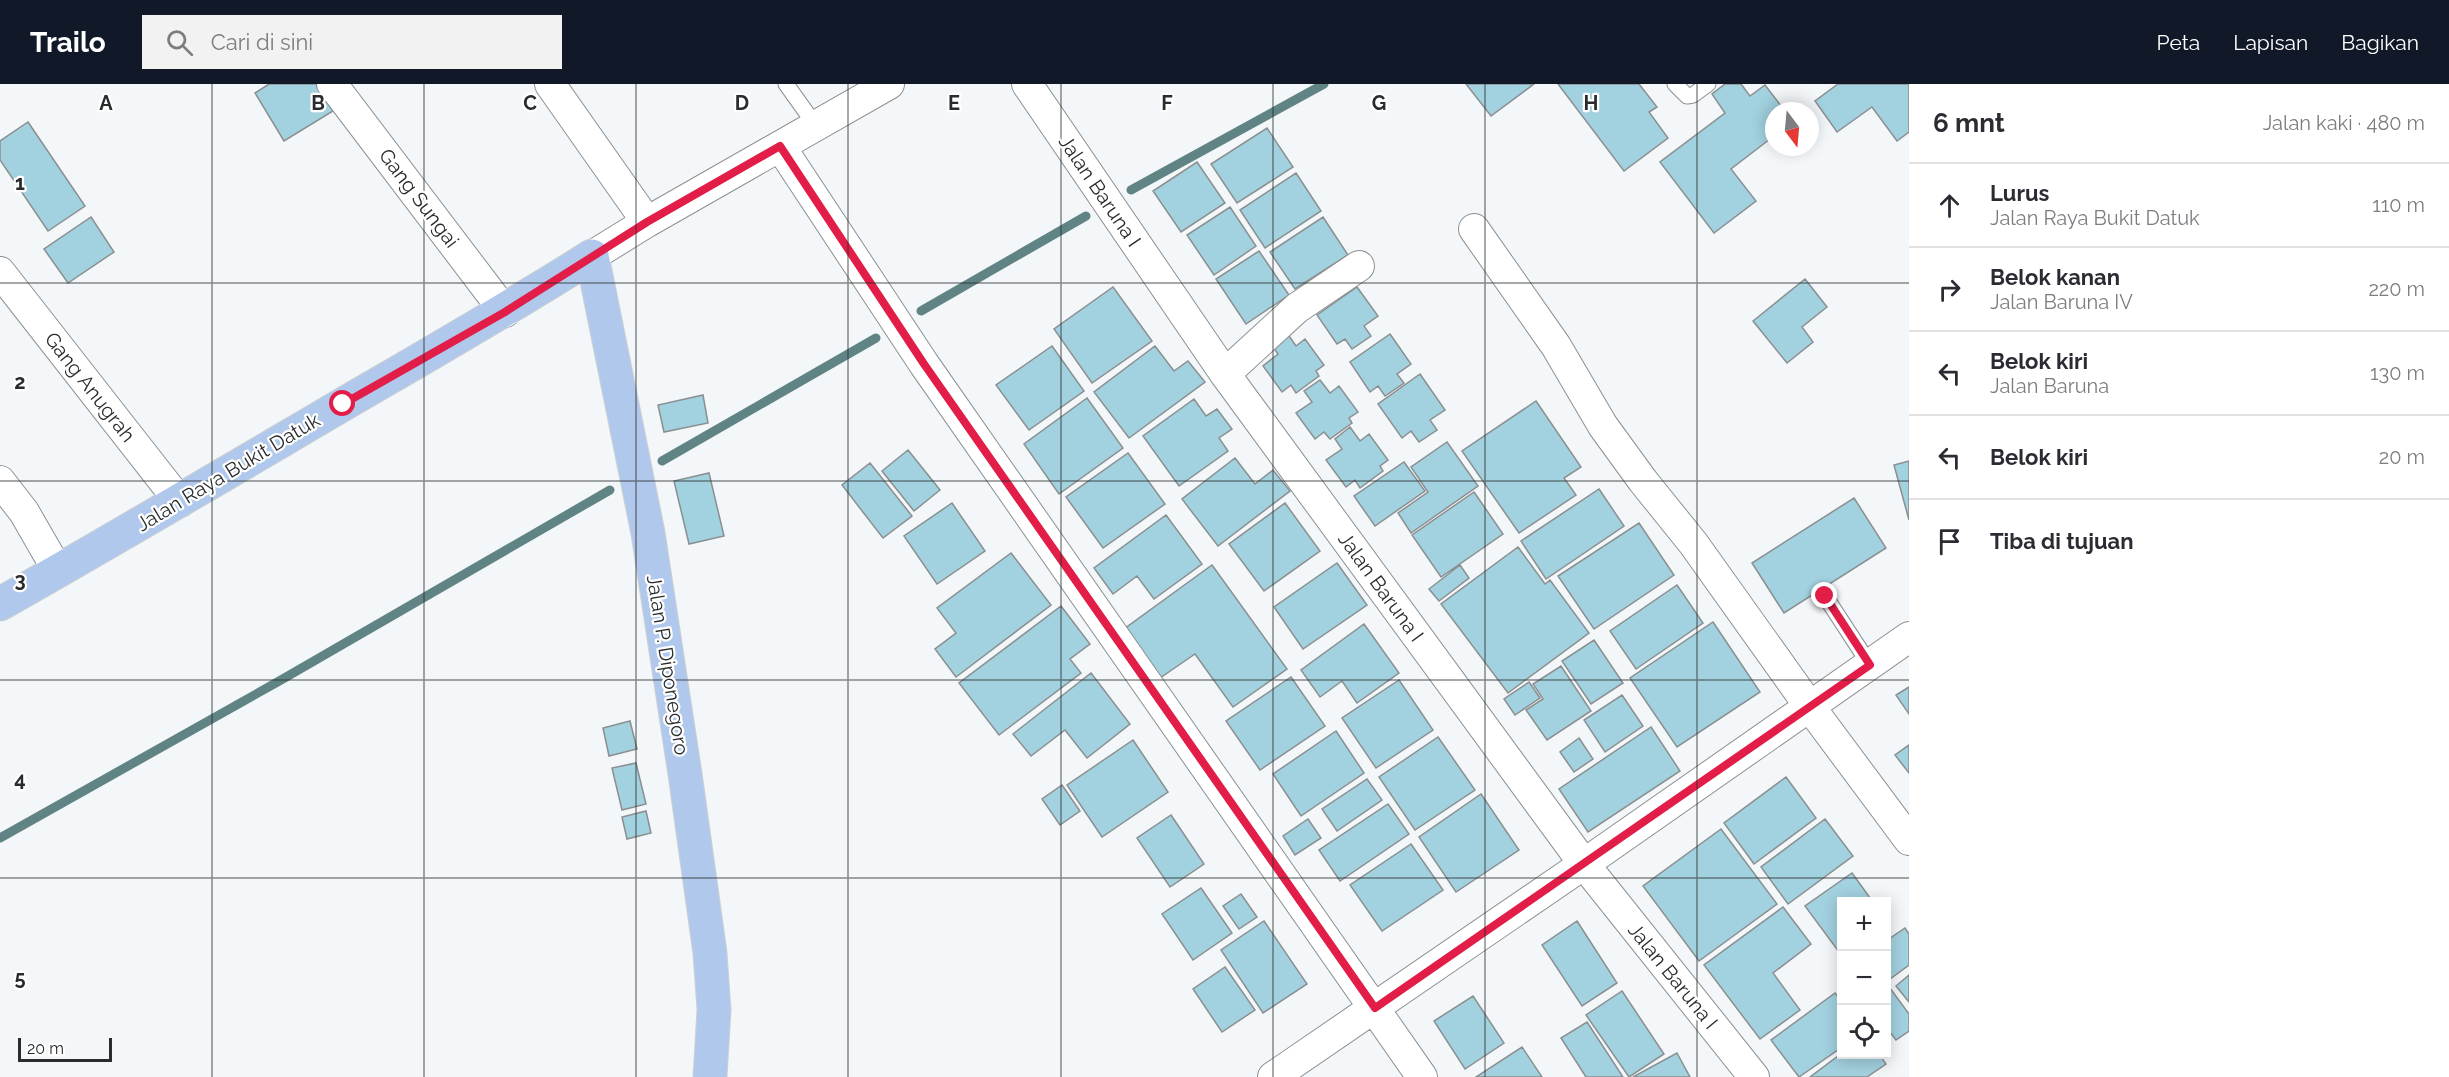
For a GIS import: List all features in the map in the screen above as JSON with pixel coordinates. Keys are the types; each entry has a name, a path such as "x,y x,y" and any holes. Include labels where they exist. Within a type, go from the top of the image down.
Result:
{"main road":[{"name":"Jalan Raya Bukit Datuk","path":"0,604 505,312 592,256"},
{"name":"Jalan P. Diponegoro","path":"592,256 648,533 685,774 710,953 714,1010 710,1077"}],"street":[{"name":"Gang Sungai","path":"332,84 505,312"},
{"path":"550,84 647,222"},
{"name":"Jalan Raya Bukit Datuk","path":"592,256 647,222 890,84"},
{"name":"Jalan Baruna I","path":"1027,84 1225,374 1584,864 1754,1077"},
{"path":"780,146 924,364 1422,1077"},
{"path":"1474,229 1556,346 1603,426 1643,481 1693,543 1810,707 1909,840"},
{"path":"1225,374 1297,308 1359,266"},
{"name":"Gang Anugrah","path":"0,272 180,502"},
{"path":"0,481 24,512 58,571"},
{"path":"1273,1077 1909,637"}],"lane":[{"path":"786,84 816,126"},
{"path":"1675,84 1683,94 1689,96 1708,84"},
{"path":"1825,596 1870,665"}],"building":[{"path":"269,84 316,84 333,111 284,141 255,93"},
{"path":"1466,84 1534,84 1491,116"},
{"path":"1558,84 1639,84 1657,107 1649,112 1668,138 1624,171"},
{"path":"1725,84 1741,84 1750,96 1765,85 1778,102 1765,102 1765,143 1731,169 1756,201 1714,233 1660,162 1725,113 1712,94"},
{"path":"1838,84 1909,84 1909,132 1897,141 1872,107 1837,132 1819,107 1819,102 1815,101"},
{"path":"28,122 85,206 48,231 0,160 0,141"},
{"path":"1267,128 1293,167 1237,203 1211,164"},
{"path":"1197,162 1225,203 1181,232 1153,191"},
{"path":"1296,173 1321,211 1265,248 1240,210"},
{"path":"1230,207 1256,246 1214,275 1187,235"},
{"path":"91,217 114,252 68,283 44,249"},
{"path":"1323,217 1348,255 1295,289 1270,252"},
{"path":"1259,251 1289,295 1246,324 1216,279"},
{"path":"1805,279 1827,307 1802,327 1813,342 1787,363 1753,321"},
{"path":"1113,287 1152,341 1092,383 1054,329"},
{"path":"1357,287 1378,316 1364,326 1371,336 1352,349 1345,339 1337,344 1317,315"},
{"path":"1287,333 1296,346 1305,339 1324,365 1316,371 1319,376 1296,393 1291,385 1282,392 1263,366 1278,354 1271,344"},
{"path":"1390,334 1411,364 1397,374 1404,383 1385,396 1378,386 1370,392 1350,362"},
{"path":"1052,346 1084,391 1029,430 996,385"},
{"path":"1155,346 1174,371 1188,361 1205,382 1129,438 1094,392"},
{"path":"1420,374 1445,410 1430,420 1437,430 1419,442 1411,431 1402,438 1378,404"},
{"path":"1320,380 1330,393 1339,386 1358,412 1349,418 1352,423 1330,439 1324,432 1315,439 1296,413 1312,402 1304,391"},
{"path":"703,395 708,423 664,432 658,405"},
{"path":"1087,398 1123,448 1059,494 1024,444"},
{"path":"1194,399 1206,416 1217,409 1232,429 1219,438 1228,451 1179,486 1143,436"},
{"path":"1536,401 1581,467 1564,478 1576,495 1519,533 1462,451"},
{"path":"1350,427 1360,441 1369,434 1388,460 1380,466 1383,471 1360,488 1355,480 1346,487 1326,460 1342,449 1335,439"},
{"path":"1447,442 1478,486 1411,533 1398,513 1428,492 1411,467"},
{"path":"908,450 940,490 914,511 882,471"},
{"path":"1128,453 1165,504 1103,548 1066,497"},
{"path":"1235,458 1255,484 1273,470 1290,491 1218,546 1182,499"},
{"path":"1909,461 1909,520 1894,465"},
{"path":"1404,462 1425,491 1375,526 1354,496"},
{"path":"870,463 912,516 883,538 842,485"},
{"path":"709,473 724,536 689,544 674,481"},
{"path":"1599,489 1624,526 1546,579 1521,541"},
{"path":"1474,492 1503,534 1441,577 1412,535"},
{"path":"1854,498 1886,548 1784,613 1752,563"},
{"path":"952,503 985,551 937,584 904,536"},
{"path":"1285,503 1320,551 1264,591 1229,544"},
{"path":"1166,515 1202,564 1154,599 1137,576 1113,594 1094,568"},
{"path":"1639,523 1674,575 1594,629 1558,576"},
{"path":"1518,547 1545,584 1550,580 1589,633 1508,693 1441,604"},
{"path":"1011,553 1051,605 956,677 935,649 956,633 937,608"},
{"path":"1337,563 1367,605 1303,649 1274,607"},
{"path":"1212,565 1287,669 1233,707 1195,654 1160,678 1124,629"},
{"path":"1460,565 1469,578 1439,601 1429,589"},
{"path":"1677,585 1703,623 1636,669 1610,631"},
{"path":"1061,606 1090,644 1070,659 1081,673 999,735 959,683"},
{"path":"1713,622 1760,692 1677,747 1630,678"},
{"path":"1364,624 1399,673 1357,703 1342,681 1320,697 1301,670"},
{"path":"1594,640 1623,683 1591,704 1562,661"},
{"path":"1561,666 1591,711 1547,740 1526,710 1543,699 1533,684"},
{"path":"1091,673 1130,724 1087,758 1065,730 1031,756 1013,734"},
{"path":"1291,677 1325,726 1260,770 1226,721"},
{"path":"1399,680 1433,730 1376,768 1342,718"},
{"path":"1529,682 1540,698 1515,715 1504,699"},
{"path":"1909,687 1909,714 1896,695"},
{"path":"1622,695 1643,726 1605,752 1584,720"},
{"path":"630,721 637,749 609,756 603,728"},
{"path":"1651,727 1680,771 1588,832 1559,789"},
{"path":"1336,731 1364,773 1301,816 1273,774"},
{"path":"1438,737 1475,790 1415,830 1379,777"},
{"path":"1579,738 1593,759 1574,772 1560,752"},
{"path":"1133,740 1168,792 1102,837 1067,785"},
{"path":"1909,745 1909,773 1895,755"},
{"path":"636,763 646,804 622,810 612,768"},
{"path":"1786,777 1816,818 1754,864 1724,823"},
{"path":"1367,779 1382,800 1337,831 1322,809"},
{"path":"1062,785 1080,811 1060,825 1042,799"},
{"path":"1481,794 1519,850 1456,892 1419,837"},
{"path":"1388,804 1409,834 1340,881 1319,850"},
{"path":"646,811 651,833 627,839 622,817"},
{"path":"1171,815 1204,864 1170,887 1137,838"},
{"path":"1308,819 1321,838 1295,855 1283,836"},
{"path":"1825,819 1853,856 1788,904 1761,867"},
{"path":"1721,829 1777,904 1699,961 1643,886"},
{"path":"1411,844 1443,890 1382,931 1350,885"},
{"path":"1852,873 1869,897 1837,897 1837,949 1805,906"},
{"path":"1201,888 1232,933 1193,960 1162,914"},
{"path":"1241,894 1257,917 1239,929 1223,906"},
{"path":"1783,907 1811,944 1773,973 1800,1010 1760,1039 1704,965"},
{"path":"1264,921 1307,984 1263,1013 1221,950"},
{"path":"1577,921 1617,983 1582,1006 1542,945"},
{"path":"1905,928 1909,934 1909,965 1891,978 1891,951 1891,938"},
{"path":"1225,967 1255,1010 1222,1032 1193,989"},
{"path":"1909,975 1909,1002 1896,986"},
{"path":"1891,989 1909,1014 1909,1031 1896,1040 1891,1034"},
{"path":"1622,991 1664,1054 1629,1077 1586,1015"},
{"path":"1835,993 1837,996 1837,1050 1799,1077 1771,1040"},
{"path":"1473,996 1504,1043 1465,1069 1434,1021"},
{"path":"1587,1022 1623,1077 1586,1077 1561,1038"},
{"path":"1522,1047 1542,1077 1476,1077"},
{"path":"1677,1053 1690,1077 1633,1077"},
{"path":"1837,1057 1837,1059 1882,1059 1886,1064 1867,1077 1810,1077"}],"waterway":[{"path":"1131,190 1324,84"},
{"path":"921,311 1086,216"},
{"path":"662,461 876,338"},
{"path":"0,838 281,680 610,490"}],"route":[{"path":"343,404 505,312 647,222 780,146 924,364 1375,1008 1870,665 1825,596"}]}
